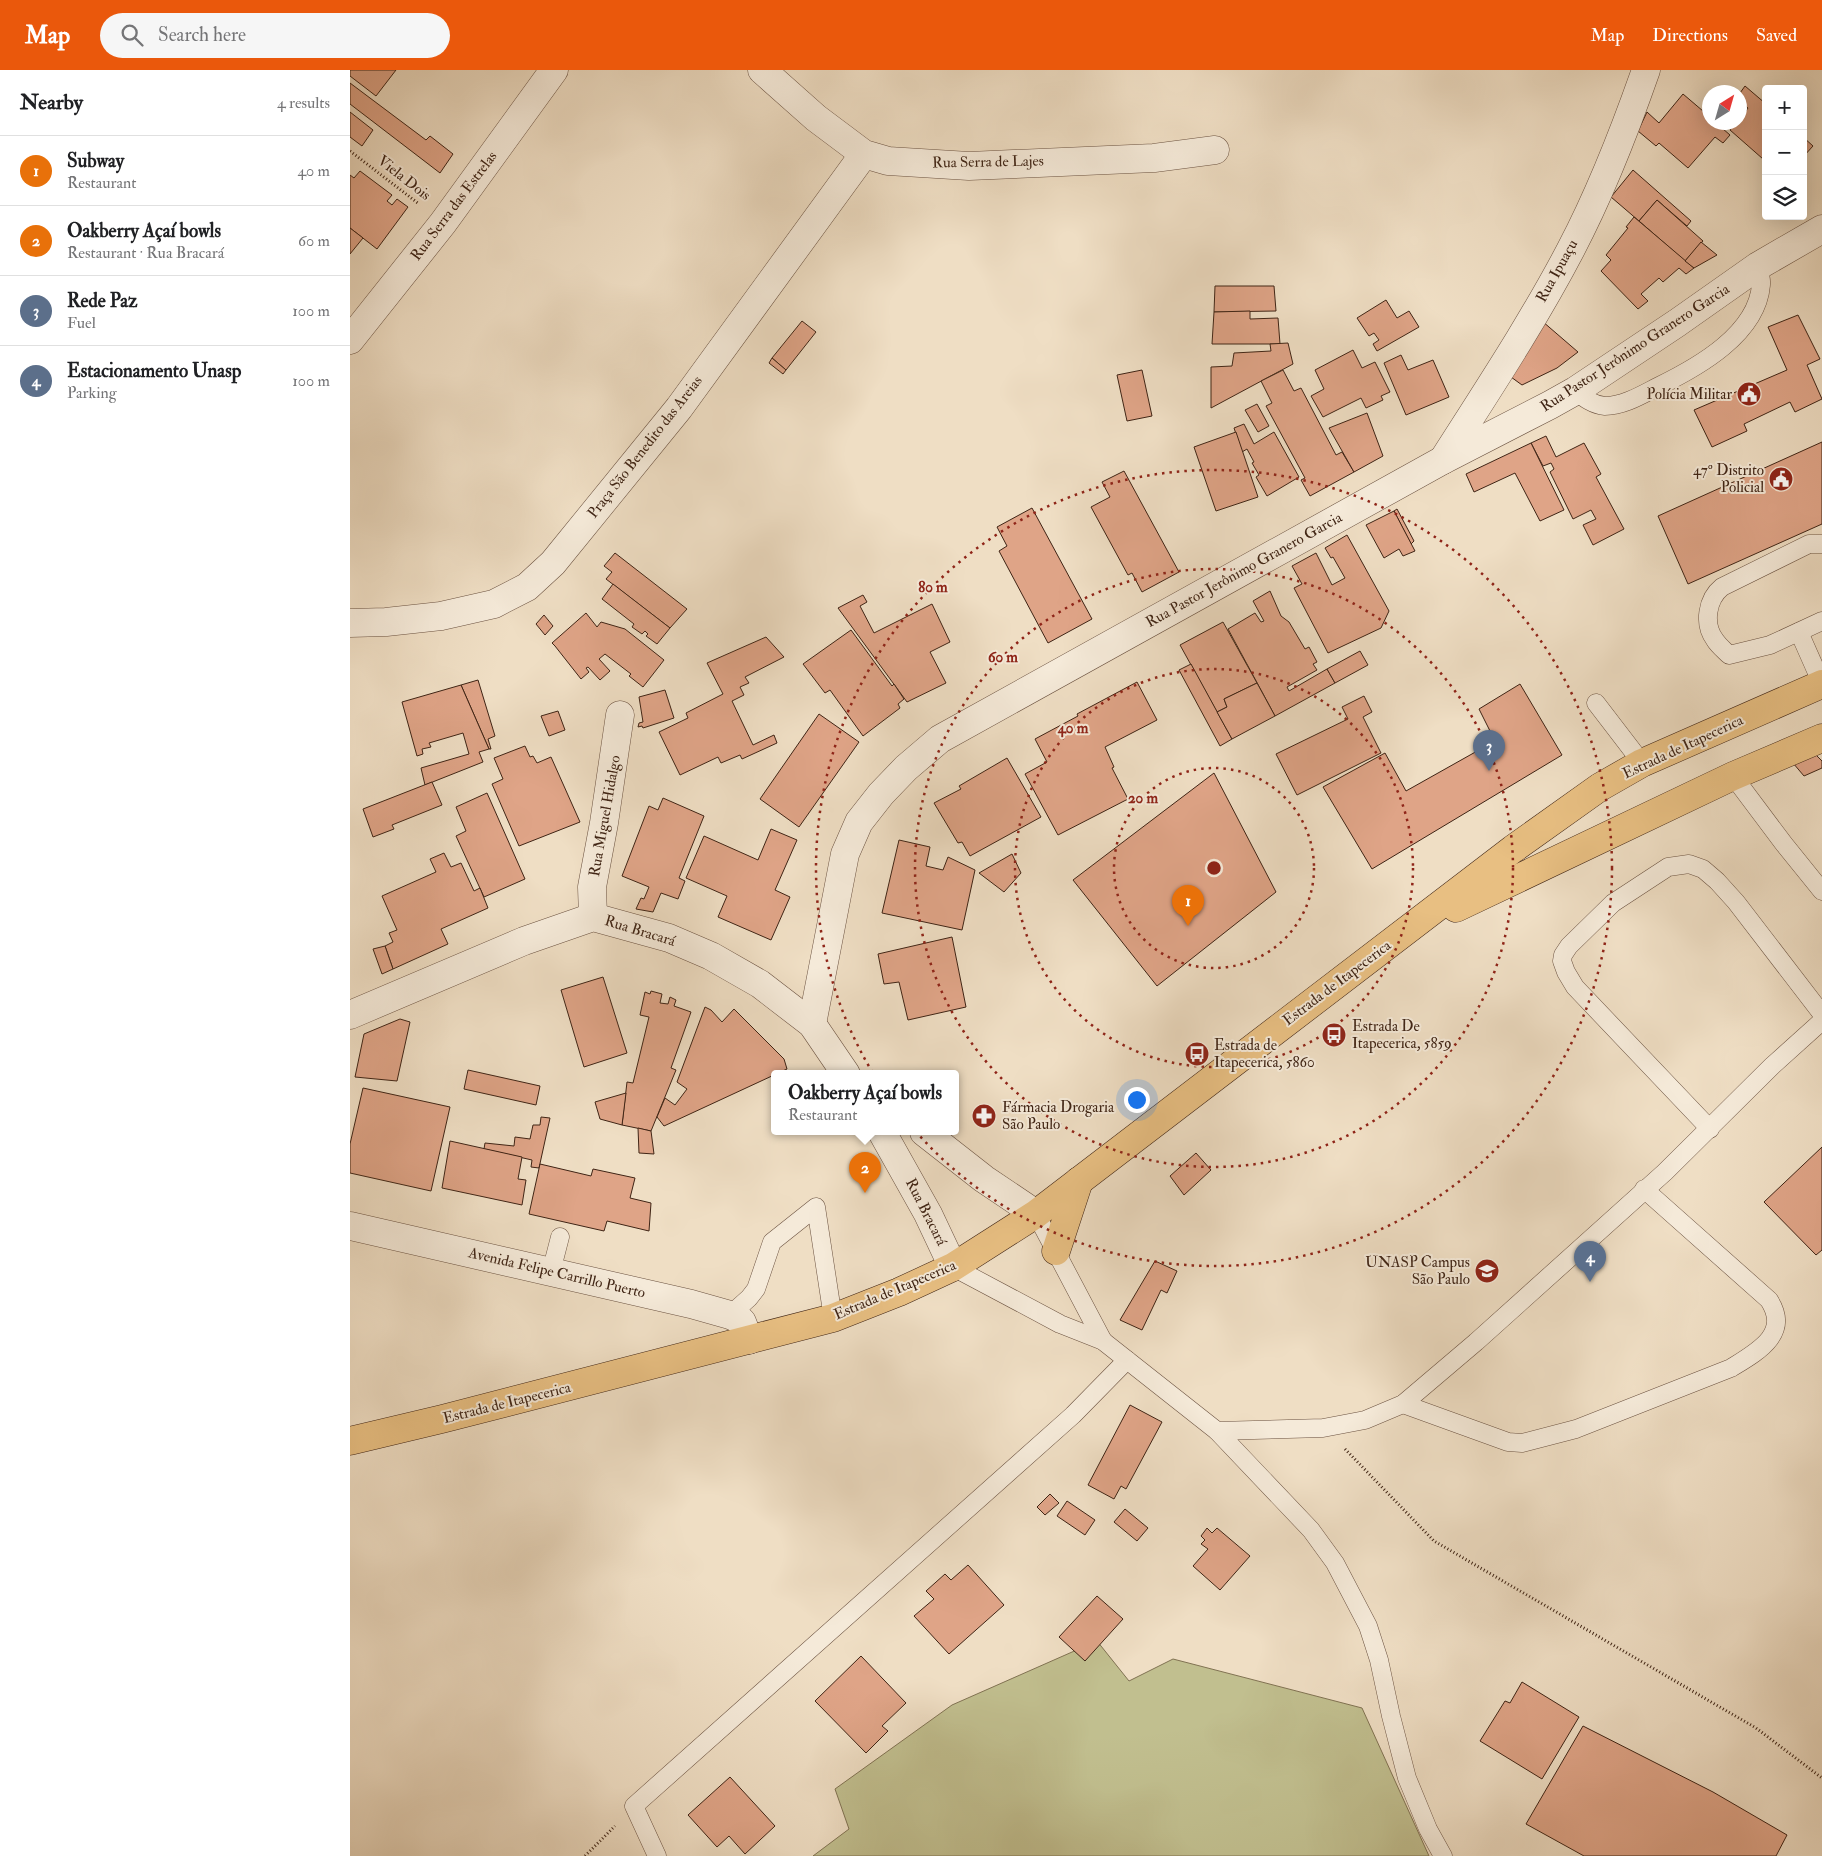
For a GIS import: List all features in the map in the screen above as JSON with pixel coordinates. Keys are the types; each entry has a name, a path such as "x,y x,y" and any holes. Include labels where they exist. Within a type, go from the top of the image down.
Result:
{"main road":[{"name":"Estrada de Itapecerica","path":"350,1441 833,1318 899,1292 953,1267 1036,1214 1513,850 1600,787 1642,762 1822,684"},
{"name":"Estrada de Itapecerica","path":"1407,931 1732,776 1822,738"},
{"path":"1056,1251 1079,1181"}],"street":[{"name":"Rua Serra das Estrelas","path":"350,340 444,223 554,70"},
{"name":"Rua Serra de Lajes","path":"762,70 816,118 864,154 888,161 969,166 1154,158 1216,150"},
{"name":"Rua Ipuaçu","path":"1443,460 1501,370 1571,249 1597,195 1646,70"},
{"name":"Praça São Benedito das Areias","path":"350,623 386,622 441,616 494,604 527,587 552,563 679,408 864,154"},
{"name":"Rua Pastor Jerônimo Granero Garcia","path":"812,1024 845,854 860,822 881,794 906,768 940,739 1443,460 1575,391 1758,266 1822,229"},
{"name":"Rua Miguel Hidalgo","path":"593,917 592,887 604,823 620,715"},
{"name":"Rua Bracará","path":"350,1015 524,941 593,917 669,938 711,956 760,984 812,1024 846,1070"},
{"name":"Rua Bracará","path":"884,1135 928,1214 953,1267"},
{"path":"928,1135 984,1179 1036,1214"},
{"name":"Avenida Felipe Carrillo Puerto","path":"350,1226 691,1304 730,1315"},
{"path":"730,1315 742,1322 749,1340"}],"lane":[{"path":"1575,391 1593,404 1606,406 1626,402 1694,368 1734,338 1750,316 1759,297 1762,283 1758,266"},
{"path":"1822,544 1809,544 1722,587 1715,593 1710,602 1708,622 1714,639 1729,655 1770,645 1822,621"},
{"path":"1799,632 1822,684"},
{"path":"1596,703 1642,762"},
{"path":"1732,776 1822,891"},
{"path":"1710,1129 1575,987 1562,961 1563,955 1569,946 1613,903 1668,867 1689,864 1703,869 1736,902 1822,1014"},
{"path":"1217,1431 1323,1428 1365,1420 1403,1404 1476,1342 1710,1129 1772,1066 1822,1021"},
{"path":"1403,1404 1508,1442 1522,1443 1576,1429 1731,1368 1753,1354 1770,1338 1776,1324 1776,1310 1768,1300 1644,1189"},
{"path":"730,1315 756,1289 772,1242 816,1207 833,1318"},
{"path":"1036,1214 1102,1341"},
{"path":"551,1272 560,1237"},
{"path":"953,1267 1060,1324 1102,1341 1217,1431 1311,1530 1335,1563 1368,1626 1379,1660 1407,1778 1428,1829 1443,1856"},
{"path":"657,1856 634,1806 1073,1414 1127,1360"}],"path":[{"name":"Viela Dois","path":"350,151 444,223"},
{"path":"1323,1428 1434,1540 1756,1728 1822,1778"},
{"path":"584,1856 634,1806"}],"shaded area":[{"path":"1097,1641 1129,1681 1173,1659 1362,1708 1429,1856 813,1856 849,1829 835,1789 952,1705"}],"building":[{"path":"350,70 396,70 376,96 350,76"},
{"path":"350,83 426,140 430,136 453,154 440,173 350,104"},
{"path":"1747,88 1762,101 1762,158 1730,130 1747,130"},
{"path":"1683,94 1702,110 1702,130 1724,130 1730,135 1723,143 1715,137 1688,168 1659,143 1656,146 1638,131 1647,112 1659,123"},
{"path":"350,112 373,130 362,146 350,137"},
{"path":"1807,141 1813,146 1807,153"},
{"path":"1633,170 1691,221 1687,226 1657,200 1639,221 1611,197"},
{"path":"360,171 392,195 387,201 392,205 397,199 408,207 377,249 350,228 350,175 354,178"},
{"path":"1657,200 1703,241 1685,261 1639,221"},
{"path":"1634,217 1694,268 1686,274 1679,268 1663,282 1659,278 1641,294 1648,301 1638,309 1601,271 1611,260 1606,255 1628,228 1626,227"},
{"path":"350,228 363,238 350,254"},
{"path":"1701,242 1717,255 1694,268 1685,261"},
{"path":"1215,286 1274,286 1276,311 1214,312"},
{"path":"1386,300 1397,318 1409,311 1419,327 1377,351 1373,344 1379,340 1374,333 1369,336 1357,318"},
{"path":"1250,311 1250,319 1278,318 1280,344 1212,344 1214,312"},
{"path":"1798,315 1820,359 1807,365 1822,399 1795,412 1790,402 1744,424 1747,431 1712,447 1694,410 1787,370 1768,327"},
{"path":"802,321 816,332 786,370 772,358"},
{"path":"1542,321 1578,352 1557,368 1522,385 1511,377"},
{"path":"1288,343 1293,364 1211,408 1211,367 1232,366 1234,353 1271,351 1270,344"},
{"path":"1353,350 1362,368 1375,362 1390,392 1381,396 1383,400 1366,408 1361,398 1323,417 1311,396 1324,389 1315,370"},
{"path":"1401,355 1408,370 1433,360 1449,397 1406,415 1384,363"},
{"path":"772,358 786,370 783,374 769,363"},
{"path":"1142,370 1152,416 1127,421 1117,375"},
{"path":"1283,370 1294,391 1301,388 1336,455 1342,452 1354,472 1310,496 1301,480 1305,478 1266,406 1272,403 1261,381"},
{"path":"1257,404 1269,426 1258,432 1245,410"},
{"path":"1367,413 1383,456 1354,472 1329,428"},
{"path":"1244,424 1254,444 1274,432 1299,477 1267,496 1256,477 1259,475 1247,449 1242,452 1234,428"},
{"path":"1236,432 1258,497 1216,511 1194,447"},
{"path":"1546,436 1556,457 1584,443 1601,474 1596,477 1624,529 1593,545 1583,525 1596,519 1591,510 1573,519 1550,472 1554,469 1551,463 1543,466 1531,443"},
{"name":"47º Distrito Policial","path":"1822,442 1822,524 1688,584 1658,516"},
{"path":"1531,443 1564,510 1540,521 1515,473 1474,492 1466,474"},
{"path":"1124,471 1179,572 1142,592 1132,573 1128,575 1091,507 1110,497 1102,482"},
{"path":"1032,508 1092,619 1048,643 999,551 1007,546 997,527"},
{"path":"1397,509 1414,541 1411,544 1394,511"},
{"path":"1394,511 1415,551 1403,556 1399,549 1384,558 1366,525"},
{"path":"1347,535 1389,611 1381,628 1328,653 1294,588 1302,584 1292,566 1316,553 1332,585 1345,578 1333,557 1331,558 1325,548"},
{"path":"615,553 687,609 670,628 606,579 612,572 604,566"},
{"path":"613,584 670,628 657,644 646,636 648,634 645,631 642,634 632,627 634,624 602,599"},
{"path":"1270,591 1281,616 1289,622 1305,649 1309,647 1317,662 1313,664 1317,670 1287,687 1289,691 1327,669 1335,683 1275,716 1228,629 1255,613 1261,622 1264,621 1253,601"},
{"path":"863,595 867,602 860,606 874,633 932,604 950,642 930,652 946,683 907,702 838,608"},
{"path":"586,613 597,627 601,622 625,629 664,660 643,687 629,676 631,674 605,654 599,659 610,671 600,680 588,667 586,668 589,672 581,679 552,643"},
{"path":"544,615 553,626 545,635 536,624"},
{"path":"1223,622 1257,683 1224,699 1227,707 1217,712 1180,645"},
{"path":"851,630 892,686 894,684 904,699 898,704 900,708 863,736 830,690 825,693 803,664"},
{"path":"766,637 784,657 745,677 749,683 740,687 744,695 732,701 753,745 774,735 777,743 742,759 740,755 721,763 718,757 680,775 659,732 688,718 686,713 723,694 707,663"},
{"path":"1360,651 1368,665 1335,683 1327,669"},
{"path":"1191,664 1232,739 1220,746 1179,670"},
{"path":"478,680 495,736 488,739 491,749 489,749 461,685"},
{"path":"1137,682 1157,720 1105,747 1114,767 1112,768 1128,799 1058,835 1025,774 1047,762 1035,739"},
{"path":"1257,683 1275,716 1232,739 1217,712 1227,707 1224,699"},
{"path":"1520,684 1562,755 1372,869 1323,787 1385,753 1406,791 1495,741 1479,709"},
{"path":"461,685 489,749 479,752 483,762 425,785 421,768 469,754 463,733 429,743 431,747 422,749 423,754 417,756 402,702"},
{"path":"665,690 674,718 643,728 642,726 638,727 639,723 643,722 639,697"},
{"path":"1364,696 1372,712 1363,717 1381,753 1297,795 1276,754 1348,719 1342,707"},
{"path":"558,711 565,730 549,736 541,716"},
{"path":"819,714 859,742 799,827 760,799"},
{"path":"525,746 530,757 533,756 537,763 551,757 580,822 519,846 492,784 503,779 494,758"},
{"path":"1814,753 1822,761 1822,768 1804,776 1793,763"},
{"path":"1007,758 1041,817 970,856 962,842 958,843 934,803 961,789 959,786"},
{"path":"1214,773 1276,892 1157,986 1073,880"},
{"path":"432,782 442,805 392,825 394,829 373,837 363,809"},
{"path":"487,793 525,879 484,897 456,836 466,831 456,807"},
{"path":"663,798 704,816 679,878 685,881 678,899 661,893 653,912 636,909 641,898 644,899 649,887 622,876 649,806 658,810"},
{"path":"771,829 797,840 775,890 790,897 771,940 718,917 727,896 686,878 704,836 758,860"},
{"path":"899,840 930,847 926,866 943,870 948,857 975,870 962,930 882,913"},
{"path":"444,853 451,867 461,863 474,891 480,888 488,908 441,929 448,944 393,969 385,946 393,942 389,933 397,930 382,896 436,872 430,859"},
{"path":"1012,854 1021,873 1004,892 979,873"},
{"path":"952,937 966,1007 908,1020 899,982 884,984 878,954"},
{"path":"385,946 393,969 382,974 373,949"},
{"path":"603,977 627,1053 584,1067 561,990"},
{"path":"651,991 662,994 660,1003 668,1004 670,997 676,1000 674,1006 691,1012 671,1068 676,1070 651,1131 622,1125 627,1082 633,1083 649,1017 640,1015 645,992 650,994"},
{"path":"705,1007 711,1010 722,1022 734,1009 784,1059 787,1069 771,1070 771,1076 664,1126 657,1117 665,1098 675,1105 687,1089 677,1082"},
{"path":"400,1019 410,1022 397,1081 355,1077 364,1034"},
{"path":"468,1070 540,1086 536,1105 464,1089"},
{"path":"363,1088 450,1107 431,1191 350,1173 350,1144"},
{"path":"626,1093 622,1125 600,1119 595,1102"},
{"path":"541,1117 550,1118 539,1168 531,1167 532,1160 484,1149 485,1143 514,1146 515,1137 530,1139 533,1125 540,1125"},
{"path":"638,1128 651,1131 654,1154 639,1153"},
{"path":"450,1141 522,1157 518,1179 526,1180 522,1205 442,1188"},
{"path":"1822,1147 1822,1250 1816,1255 1764,1202"},
{"path":"1196,1153 1211,1170 1184,1195 1170,1176"},
{"path":"540,1164 591,1176 593,1169 635,1178 630,1198 651,1203 649,1231 607,1221 604,1231 529,1214"},
{"path":"1155,1261 1177,1271 1167,1293 1161,1290 1142,1330 1120,1320"},
{"path":"1130,1405 1162,1422 1126,1489 1121,1486 1114,1499 1088,1485"},
{"path":"1050,1494 1059,1503 1045,1515 1037,1507"},
{"path":"1067,1501 1095,1520 1085,1535 1057,1516"},
{"path":"1125,1509 1148,1528 1137,1541 1114,1522"},
{"path":"1207,1528 1212,1533 1217,1528 1250,1556 1220,1590 1193,1566 1208,1549 1201,1544 1205,1540 1201,1536"},
{"path":"968,1565 1004,1605 949,1654 914,1616 934,1599 926,1591 945,1574 951,1580"},
{"path":"1097,1596 1123,1619 1085,1661 1059,1637"},
{"path":"861,1656 906,1703 882,1726 888,1731 866,1753 815,1701"},
{"path":"1522,1682 1579,1717 1542,1779 1480,1741 1505,1701 1510,1703"},
{"path":"1583,1726 1713,1792 1787,1835 1776,1856 1584,1856 1526,1824"},
{"path":"730,1777 775,1826 745,1854 729,1836 717,1847 688,1815"}],"place":[{"name":"Polícia Militar","path":"1749,394"},
{"name":"47º Distrito Policial","path":"1781,479"},
{"name":"Rede Paz","path":"1489,771"},
{"name":"Subway","path":"1188,926"},
{"name":"Estrada De Itapecerica, 5859","path":"1334,1035"},
{"name":"Estrada de Itapecerica, 5860","path":"1197,1054"},
{"name":"Fármacia Drogaria São Paulo","path":"984,1116"},
{"name":"Oakberry Açaí bowls","path":"865,1193"},
{"name":"UNASP Campus São Paulo","path":"1487,1271"},
{"name":"Estacionamento Unasp","path":"1590,1282"}]}
